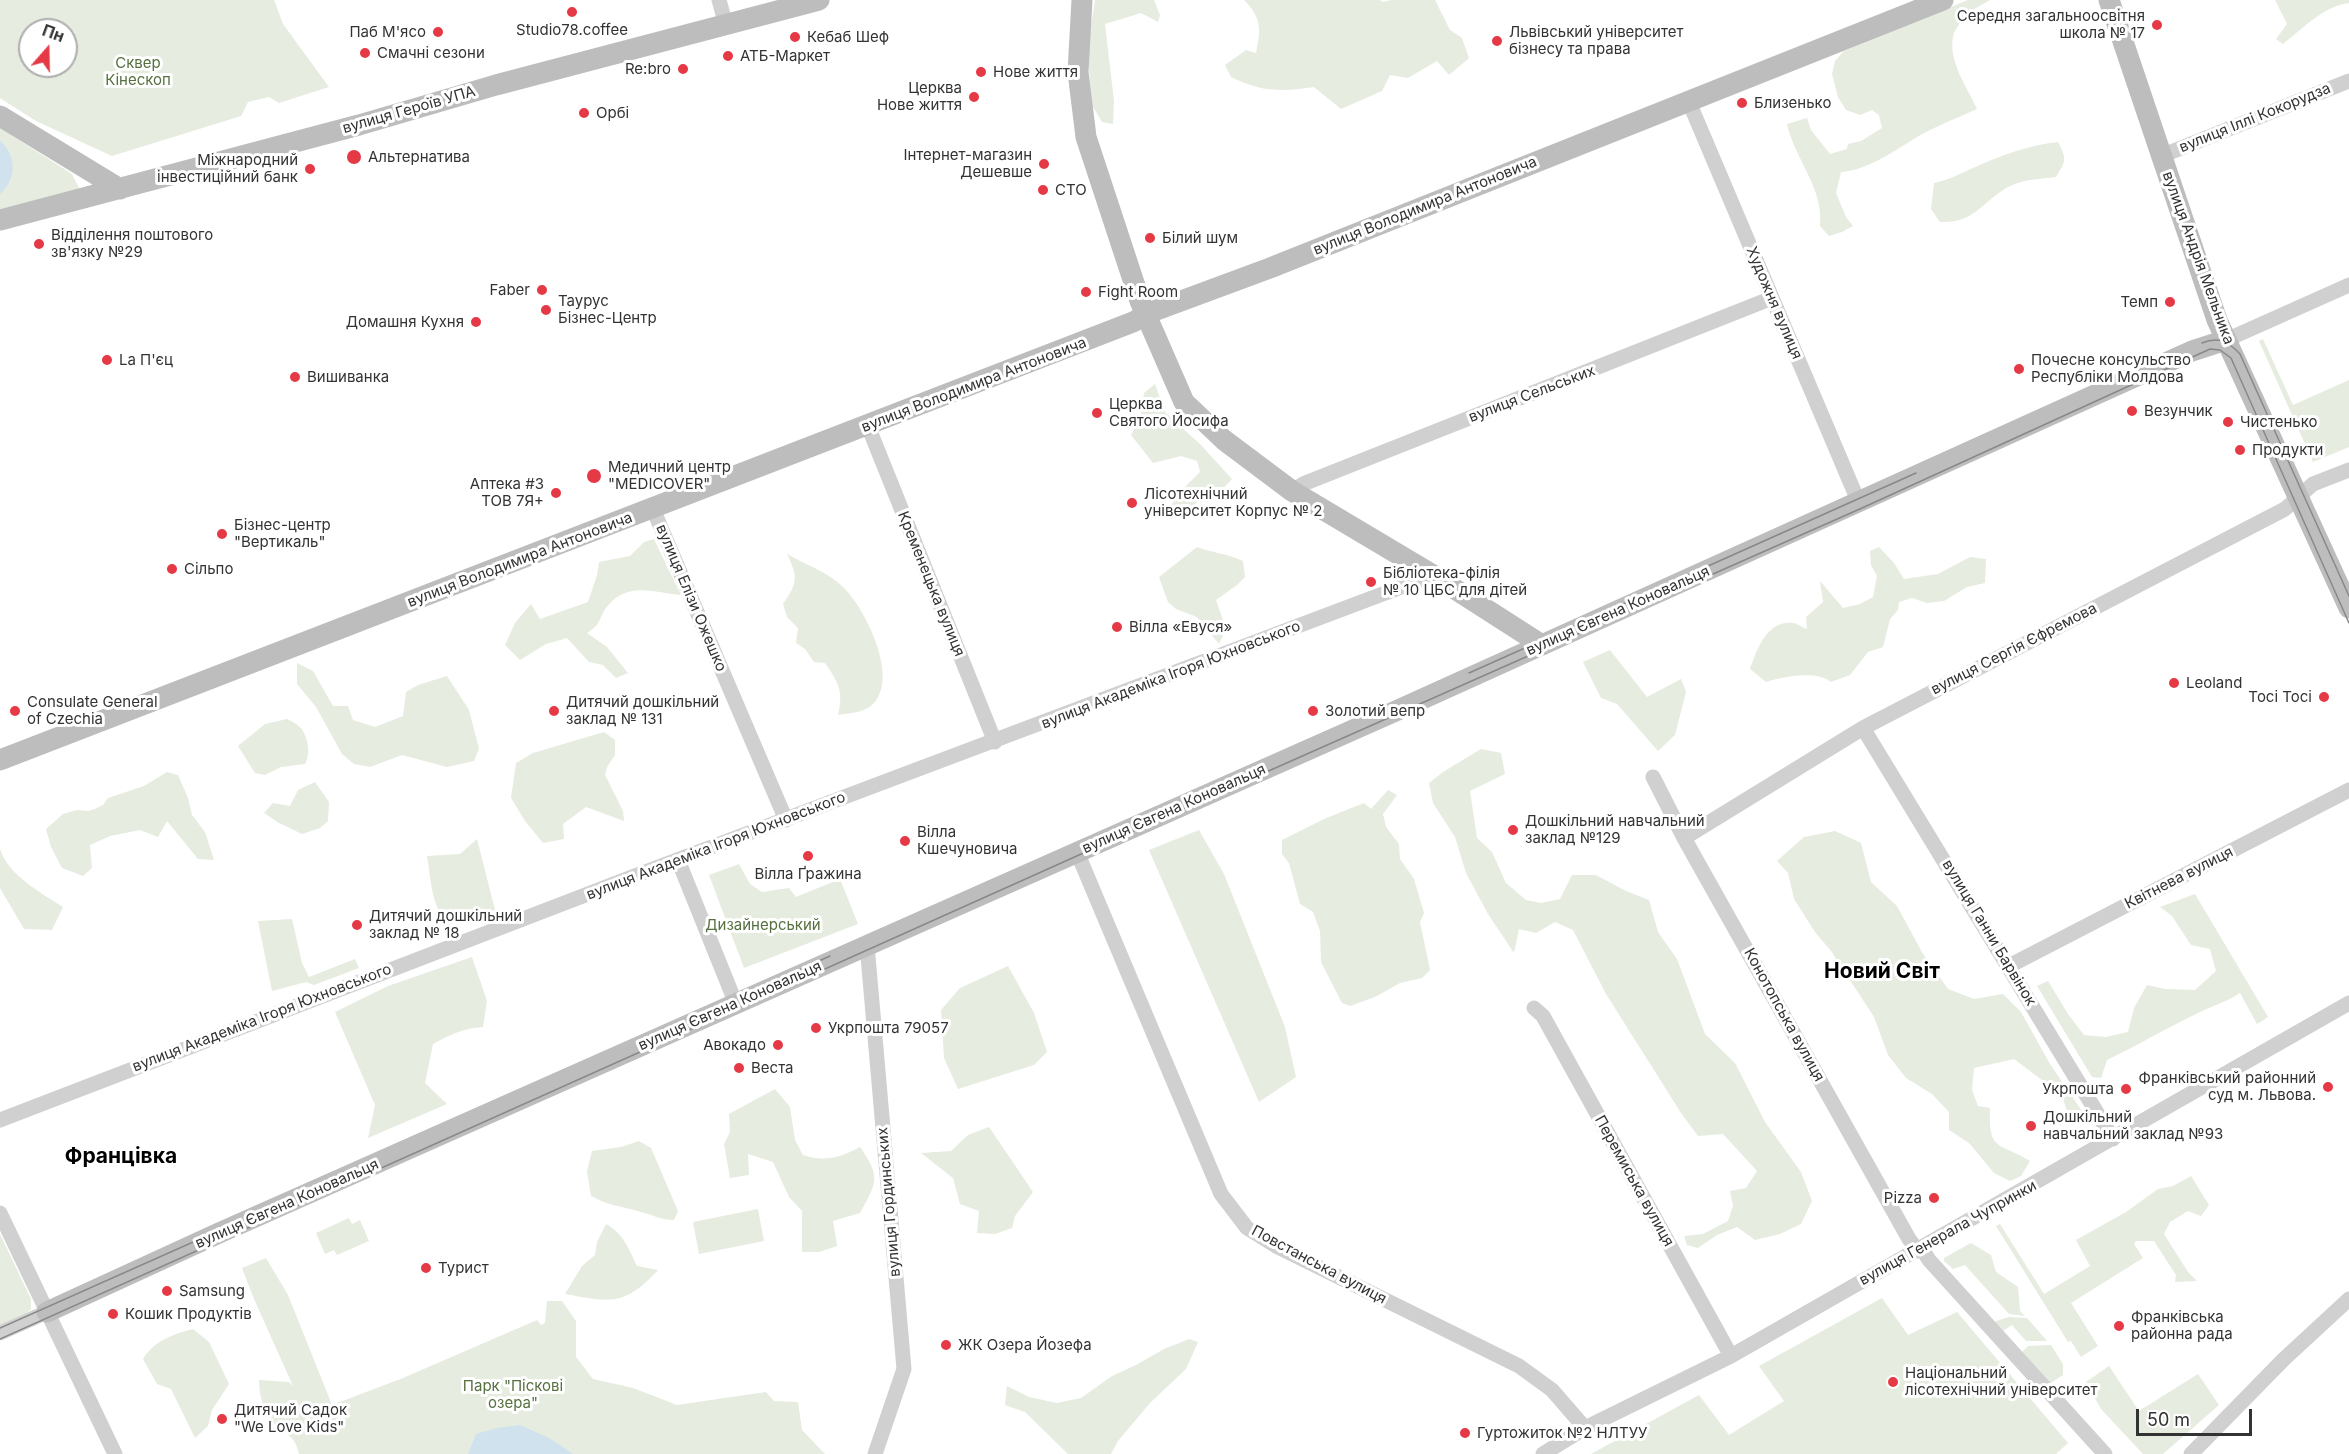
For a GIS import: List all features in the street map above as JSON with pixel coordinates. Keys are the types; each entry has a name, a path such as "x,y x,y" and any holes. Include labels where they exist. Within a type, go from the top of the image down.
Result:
{"street":[{"path":"719,0 726,25"},
{"name":"вулиця Героїв УПА","path":"0,220 819,0"},
{"path":"1082,0 1078,72 1086,137 1145,315 1184,402 1224,440 1292,491 1433,575 1542,645"},
{"name":"вулиця Володимира Антоновича","path":"0,760 868,426 1943,0"},
{"name":"вулиця Андрія Мельника","path":"2109,0 2217,320 2349,608"},
{"name":"вулиця Іллі Кокорудза","path":"2161,156 2349,81"},
{"name":"Художня вулиця","path":"1689,102 1859,503"},
{"path":"0,116 120,189"},
{"name":"вулиця Євгена Коновальця","path":"0,1333 219,1233 1859,503 2192,351 2226,340 2349,285"},
{"name":"вулиця Сельських","path":"1292,491 1303,484 1772,298"},
{"name":"Кременецька вулиця","path":"868,426 994,742"},
{"name":"вулиця Сергія Єфремова","path":"1684,838 1863,728 2285,509 2313,484 2349,470"},
{"name":"вулиця Елізи Ожешко","path":"653,509 786,820"},
{"name":"вулиця Академіка Ігоря Юхновського","path":"0,1120 678,860 1433,575"},
{"name":"вулиця Ганни Барвінок","path":"1863,728 2113,1139"},
{"name":"Конотопська вулиця","path":"1653,777 1684,838 1909,1239 2105,1454"},
{"name":"Квітнева вулиця","path":"2009,966 2349,790"},
{"name":"Повстанська вулиця","path":"1077,852 1221,1194 1247,1228 1276,1246 1519,1366 1552,1390 1585,1428"},
{"path":"678,860 735,1004"},
{"name":"вулиця Гординських","path":"867,945 904,1369 875,1454"},
{"name":"вулиця Генерала Чупринки","path":"1543,1454 1585,1428 1731,1356 2349,1003"},
{"name":"Перемиська вулиця","path":"1534,1008 1543,1016 1731,1356"},
{"path":"0,1213 115,1454"},
{"path":"2192,1454 2284,1359 2349,1299"}],"green space":[{"name":"Сквер Кінескоп","path":"0,0 274,0 283,24 329,87 279,103 269,97 248,102 241,116 112,156 36,121 0,98"},
{"path":"1095,0 1154,0 1160,15 1158,22 1141,13 1105,24 1114,101 1113,124 1102,122 1092,105 1088,46"},
{"path":"1244,0 1380,0 1383,2 1435,0 1450,30 1462,38 1469,58 1449,75 1437,61 1408,78 1390,75 1382,91 1341,109 1314,87 1271,90 1252,86 1231,77 1225,65 1246,50 1256,53 1258,45 1259,25 1254,13"},
{"path":"1968,0 1990,0 1964,15 1953,36 1953,55 1977,109 1924,133 1871,164 1841,172 1836,193 1846,217 1853,226 1829,236 1820,226 1818,199 1787,124 1807,118 1811,130 1830,154 1847,149 1848,144 1861,141 1882,128 1879,115 1872,110 1860,115 1846,110 1838,97 1832,74 1835,61 1844,51"},
{"path":"2275,0 2349,0 2349,3 2322,13 2283,44 2276,39 2287,24"},
{"path":"0,128 72,174 82,194 0,214"},
{"path":"2058,142 2064,160 2056,177 2026,181 2010,186 1970,215 1952,222 1940,222 1931,209 1934,183 2014,152"},
{"path":"2263,339 2293,405 2349,380 2349,447 2313,462 2259,341"},
{"path":"1155,384 1165,412 1201,445 1232,479 1217,495 1203,494 1185,518 1170,507 1182,490 1200,472 1197,461 1181,456 1153,463 1131,435 1141,416 1144,393"},
{"path":"654,539 681,595 639,590 621,595 612,601 596,626 587,633 607,647 628,673 616,678 603,665 589,662 567,638 546,644 520,660 505,645 515,623 531,604 540,619 588,602 599,562 630,556 644,542"},
{"path":"1197,547 1243,561 1245,577 1216,600 1226,629 1219,644 1197,617 1176,609 1168,602 1159,577"},
{"path":"1879,547 1894,563 1904,579 1938,574 1970,557 1986,559 1985,583 1967,587 1944,601 1927,603 1912,598 1899,602 1898,610 1890,619 1883,647 1868,652 1850,675 1831,682 1825,678 1808,675 1766,682 1750,669 1764,637 1776,626 1793,623 1807,629 1806,617 1823,602 1820,581 1843,608 1860,604 1873,597 1877,576 1871,565 1870,551"},
{"path":"787,554 837,582 861,610 876,644 883,678 880,692 873,704 865,709 838,715 840,693 833,676 825,663 814,662 805,649 796,643 798,628 787,617 783,604 792,591 795,580"},
{"path":"1610,650 1647,697 1681,679 1686,692 1675,735 1658,751 1617,704 1601,698 1583,662"},
{"path":"297,663 313,671 333,706 348,706 353,720 375,727 403,716 406,692 418,685 447,676 469,710 479,749 474,761 447,767 402,755 370,767 354,764 342,754 316,707 297,684"},
{"path":"287,719 300,727 305,735 308,750 305,764 281,767 265,775 255,773 238,746 265,724"},
{"path":"604,732 615,740 615,755 605,775 623,811 624,821 586,807 563,824 564,839 543,843 525,821 511,798 516,763 533,753"},
{"path":"1481,749 1501,753 1505,774 1470,791 1477,838 1492,852 1506,883 1526,900 1541,903 1560,899 1572,875 1596,875 1649,900 1658,932 1677,959 1705,1034 1735,1063 1765,1122 1801,1172 1812,1201 1801,1224 1780,1234 1755,1240 1737,1227 1717,1235 1698,1248 1687,1245 1684,1236 1703,1234 1728,1221 1733,1206 1730,1191 1746,1188 1757,1171 1723,1134 1698,1136 1606,994 1573,930 1555,922 1536,933 1519,929 1514,953 1488,914 1466,873 1455,837 1433,803 1429,783"},
{"path":"167,772 178,775 188,798 192,815 205,832 214,860 198,859 167,821 158,837 140,830 110,836 90,845 92,868 83,876 62,868 51,847 46,829 63,814 95,809 103,805 108,798 144,786"},
{"path":"315,782 329,802 328,821 320,828 302,834 264,813 273,803 290,806 298,790"},
{"path":"1388,790 1397,795 1383,814 1386,827 1399,844 1400,859 1414,879 1424,913 1420,922 1430,970 1422,978 1400,983 1375,997 1350,1006 1342,1003 1321,962 1320,931 1313,912 1300,904 1289,863 1282,854 1282,840 1324,819 1364,803 1371,809"},
{"path":"1199,830 1224,874 1285,1027 1296,1077 1259,1102 1149,850"},
{"path":"1835,831 1861,843 1871,882 1897,906 1923,954 1948,989 1974,999 2003,994 2021,1012 2050,1064 2086,1117 2074,1125 2062,1095 2014,1059 1974,1068 1972,1090 1978,1106 1990,1108 1991,1133 1994,1140 2004,1148 2030,1161 2021,1176 2010,1181 1994,1173 1969,1143 1949,1130 1949,1112 1932,1094 1906,1078 1888,1055 1874,1017 1794,899 1788,873 1777,861 1804,837"},
{"path":"477,839 495,910 451,924 439,911 436,903 427,856 460,854"},
{"path":"0,849 10,867 18,875 63,907 52,930 24,929 0,888"},
{"name":"Дизайнерський","path":"739,864 750,884 762,892 789,888 796,897 840,879 858,924 744,968 709,875"},
{"path":"2195,894 2268,1017 2257,1024 2240,993 2107,1060 2101,1078 2092,1077 2037,986 2048,981 2084,1035 2106,1037 2128,1032 2134,1008 2147,985 2165,989 2195,990 2216,971 2210,949 2191,945 2172,916 2160,907"},
{"path":"292,919 302,963 309,977 355,959 359,968 314,985 306,982 272,991 258,921"},
{"path":"472,957 487,1001 483,1027 457,1032 433,1044 425,1083 447,1104 368,1138 375,1105 335,1012 388,986"},
{"path":"1008,966 1034,1013 1047,1052 1034,1065 958,1089 944,1058 941,1010 960,988"},
{"path":"775,1089 790,1107 795,1140 803,1155 832,1158 860,1147 874,1173 873,1186 860,1213 833,1221 837,1246 819,1252 802,1252 802,1211 789,1197 773,1162 748,1154 749,1175 730,1178 724,1144 730,1132 729,1114"},
{"path":"989,1127 1033,1192 1015,1216 1012,1228 995,1234 977,1233 979,1211 960,1204 953,1178 921,1153 951,1151 968,1135"},
{"path":"639,1141 651,1148 678,1211 674,1220 610,1204 591,1196 587,1171 592,1151 621,1147"},
{"path":"2191,1176 2209,1205 2201,1216 2188,1211 2170,1222 2164,1234 2188,1272 2197,1281 2175,1282 2176,1275 2154,1241 2136,1241 2134,1244 2143,1258 2071,1303 2098,1346 2081,1357 2071,1341 2068,1342 1996,1226 2000,1224 2044,1294 2090,1266 2076,1240 2126,1212 2158,1189 2173,1186"},
{"path":"758,1209 764,1241 699,1254 693,1222"},
{"path":"349,1218 352,1224 360,1220 369,1241 337,1255 334,1250 325,1254 316,1233"},
{"path":"606,1224 621,1237 637,1266 658,1270 635,1290 616,1299 594,1299 565,1294 582,1266 595,1255 597,1242"},
{"path":"0,1234 31,1299 31,1309 0,1326"},
{"path":"1971,1243 1991,1255 1996,1272 2018,1287 2020,1311 2025,1316 2009,1314 1965,1265 1953,1269 1944,1261 1944,1258"},
{"name":"Парк \"Піскові озера\"","path":"266,1258 288,1295 332,1405 403,1378 537,1320 541,1325 545,1323 547,1301 562,1301 576,1321 576,1357 593,1379 633,1388 677,1405 766,1392 774,1401 798,1402 802,1430 825,1454 299,1454 294,1441 269,1417 260,1391 259,1380 289,1382 293,1386 242,1268"},
{"name":"Національний лісотехнічний університет","path":"1882,1298 1908,1335 1957,1312 2068,1443 2056,1454 1591,1454 1699,1395 1729,1435 1784,1401 1759,1366"},
{"path":"2009,1317 2027,1318 2047,1341 2026,1341 2012,1325 2003,1331 1993,1322"},
{"path":"193,1329 209,1342 229,1384 212,1410 208,1426 195,1438 171,1389 157,1384 143,1359 153,1347 165,1339"},
{"path":"1189,1339 1198,1342 1186,1369 1150,1403 1118,1441 1111,1454 1068,1454 1025,1412 1005,1405 1007,1386 1029,1397 1057,1403 1081,1398 1112,1376 1164,1349"},
{"path":"2051,1345 2063,1364 2063,1375 2049,1384 2021,1353 2028,1346"},
{"path":"2109,1366 2139,1411 2198,1374 2219,1405 2163,1454 2143,1454 2101,1409 2086,1382"}],"water":[{"path":"0,141 10,153 13,167 10,181 0,194"},
{"path":"520,1425 549,1438 573,1454 468,1454 476,1434"}],"tram line":[{"path":"2202,343 2214,340 2223,341 2240,354 2349,596"},
{"path":"0,1339 1079,855 1862,508 2210,349 2220,350 2231,358 2349,623"},
{"path":"1469,673 1916,473"},
{"path":"748,993 830,956"},
{"path":"0,1328 283,1202"}],"place":[{"name":"Studio78.coffee","path":"572,12"},
{"name":"Середня загальноосвітня школа № 17","path":"2157,25"},
{"name":"Паб М'ясо","path":"438,32"},
{"name":"Кебаб Шеф","path":"795,37"},
{"name":"Львівський університет бізнесу та права","path":"1497,41"},
{"name":"Смачні сезони","path":"365,53"},
{"name":"АТБ-Маркет","path":"728,56"},
{"name":"Re:bro","path":"683,69"},
{"name":"Нове життя","path":"981,72"},
{"name":"Церква Нове життя","path":"974,97"},
{"name":"Близенько","path":"1742,103"},
{"name":"Орбі","path":"584,113"},
{"name":"Альтернатива","path":"354,157"},
{"name":"Інтернет-магазин Дешевше","path":"1044,164"},
{"name":"Міжнародний інвестиційний банк","path":"310,169"},
{"name":"СТО","path":"1043,190"},
{"name":"Білий шум","path":"1150,238"},
{"name":"Відділення поштового зв'язку №29","path":"39,244"},
{"name":"Faber","path":"542,290"},
{"name":"Fight Room","path":"1086,292"},
{"name":"Темп","path":"2170,302"},
{"name":"Таурус Бізнес-Центр","path":"546,310"},
{"name":"Домашня Кухня","path":"476,322"},
{"name":"La П'єц","path":"107,360"},
{"name":"Почесне консульство Республіки Молдова","path":"2019,369"},
{"name":"Вишиванка","path":"295,377"},
{"name":"Везунчик","path":"2132,411"},
{"name":"Церква Святого Йосифа","path":"1097,413"},
{"name":"Чистенько","path":"2228,422"},
{"name":"Продукти","path":"2240,450"},
{"name":"Медичний центр \"MEDICOVER\"","path":"594,476"},
{"name":"Аптека #3 ТОВ 7Я+","path":"556,493"},
{"name":"Лісотехнічний університет Корпус № 2","path":"1132,503"},
{"name":"Бізнес-центр \"Вертикаль\"","path":"222,534"},
{"name":"Сільпо","path":"172,569"},
{"name":"Бібліотека-філія № 10 ЦБС для дітей","path":"1371,582"},
{"name":"Вілла «Евуся»","path":"1117,627"},
{"name":"Leoland","path":"2174,683"},
{"name":"Тосі Тосі","path":"2324,697"},
{"name":"Consulate General of Czechia","path":"15,711"},
{"name":"Дитячий дошкільний заклад № 131","path":"554,711"},
{"name":"Золотий вепр","path":"1313,711"},
{"name":"Дошкільний навчальний заклад №129","path":"1513,830"},
{"name":"Вілла Кшечуновича","path":"905,841"},
{"name":"Вілла Ґражина","path":"808,856"},
{"name":"Дитячий дошкільний заклад № 18","path":"357,925"},
{"name":"Укрпошта 79057","path":"816,1028"},
{"name":"Авокадо","path":"778,1045"},
{"name":"Веста","path":"739,1068"},
{"name":"Франківський районний суд м. Львова.","path":"2328,1087"},
{"name":"Укрпошта","path":"2126,1089"},
{"name":"Дошкільний навчальний заклад №93","path":"2031,1126"},
{"name":"Pizza","path":"1934,1198"},
{"name":"Турист","path":"426,1268"},
{"name":"Samsung","path":"167,1291"},
{"name":"Кошик Продуктів","path":"113,1314"},
{"name":"Франківська районна рада","path":"2119,1326"},
{"name":"ЖК Озера Йозефа","path":"946,1345"},
{"name":"Національний лісотехнічний університет","path":"1893,1382"},
{"name":"Дитячий Садок \"We Love Kids\"","path":"222,1419"},
{"name":"Гуртожиток №2 НЛТУУ","path":"1465,1433"}],"district":[{"name":"Новий Світ","path":"1882,972"},
{"name":"Францівка","path":"121,1157"}]}
